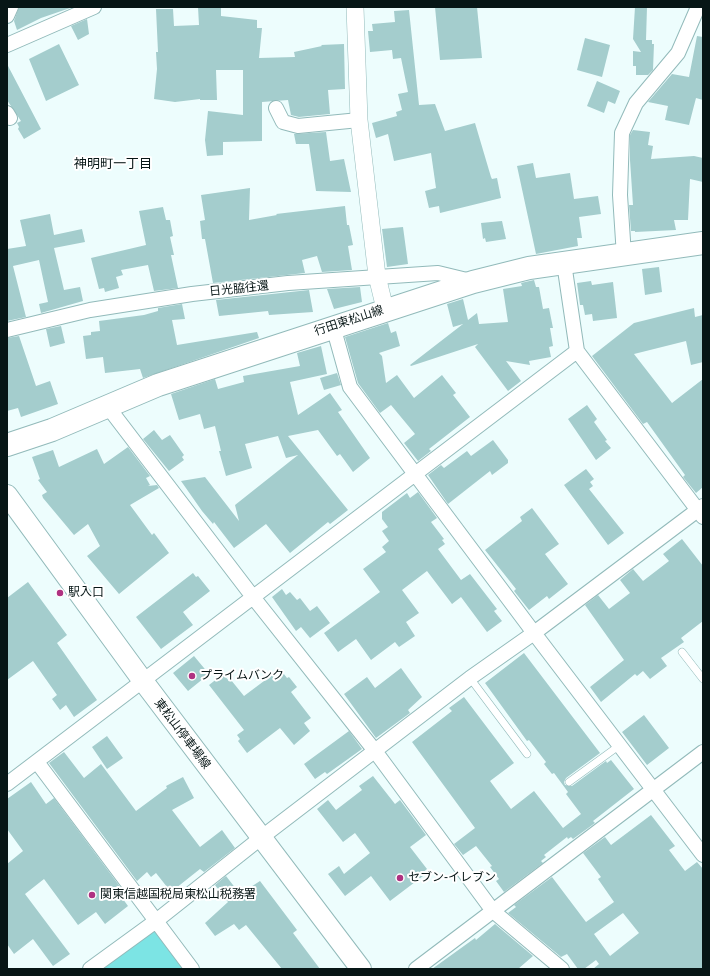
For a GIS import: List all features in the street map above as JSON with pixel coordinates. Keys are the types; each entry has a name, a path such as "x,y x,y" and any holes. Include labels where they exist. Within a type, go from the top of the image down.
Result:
{"main road":[{"name":"行田東松山線","path":"7,445 52,430 158,385 333,326 473,282 529,268 703,244"},
{"name":"東松山停車場線","path":"7,496 142,681 361,969"}],"street":[{"path":"7,16 11,7"},
{"path":"7,45 94,7"},
{"path":"355,7 359,120 377,276 385,309"},
{"path":"624,256 620,195 622,132 636,104 678,53 698,7"},
{"path":"276,108 283,122 298,126 359,120"},
{"path":"90,969 156,921 262,837 470,678 701,511 577,351 564,263"},
{"name":"日光脇往還","path":"7,330 90,310 192,294 377,276 438,273 473,282"},
{"path":"333,326 350,387 534,633 654,788 703,855"},
{"path":"7,784 416,475 577,351"},
{"path":"108,407 253,597 375,751 493,911 562,969"},
{"path":"416,969 703,752"},
{"path":"37,762 192,969"}],"lane":[{"path":"682,652 703,679"},
{"path":"470,678 527,754"},
{"path":"569,782 620,745"}],"shaded area":[{"path":"153,931 160,933 188,969 103,969"}],"building":[{"path":"19,7 73,7 41,18 17,30 14,21"},
{"path":"198,7 221,7 221,16 257,20 257,28 262,28 259,58 295,57 294,52 322,46 321,45 344,44 345,89 328,90 330,114 299,117 291,115 288,100 262,102 262,141 223,142 223,155 207,156 205,140 208,111 243,115 243,70 216,70 217,100 200,99 175,102 154,99 157,69 156,52 158,52 156,9 173,9 174,26 199,25"},
{"path":"435,7 477,7 482,58 440,60"},
{"path":"635,7 647,7 646,40 652,40 652,44 654,44 653,70 648,75 636,75 636,66 633,66 633,51 641,52 633,39"},
{"path":"409,10 419,105 435,104 445,131 475,123 491,177 492,179 497,178 501,198 440,213 439,206 429,208 425,191 436,188 431,153 394,161 388,134 376,138 372,123 397,116 396,112 402,110 398,94 408,92 401,58 393,59 392,50 370,52 368,31 373,31 372,24 395,22 394,11"},
{"path":"87,19 89,34 78,40 71,26"},
{"path":"697,36 703,37 703,100 696,98 689,125 665,120 668,106 648,102 672,74 689,77"},
{"path":"585,38 610,45 602,77 577,70"},
{"path":"59,44 79,85 46,101 29,59"},
{"path":"7,64 41,129 24,139 18,129 19,127 17,123 21,121 7,100"},
{"path":"597,81 620,91 615,104 608,101 604,113 587,106"},
{"path":"633,130 650,132 648,145 653,146 651,159 694,156 703,158 703,182 690,179 688,220 674,220 676,230 631,231 629,205 633,205 630,135"},
{"path":"326,132 330,161 344,159 351,192 316,191 309,144 296,144 294,134"},
{"path":"533,163 536,178 570,173 574,199 598,196 601,214 579,217 582,238 577,238 578,246 536,254 517,166"},
{"path":"250,188 249,220 277,215 276,214 345,206 347,225 349,225 353,245 348,246 352,270 322,272 317,256 302,260 305,273 213,283 205,239 202,239 200,221 205,220 201,195"},
{"path":"163,207 166,220 170,220 173,236 170,237 174,255 171,255 178,288 154,291 148,265 121,270 123,275 116,277 119,288 105,292 104,288 99,289 91,258 146,245 139,211"},
{"path":"50,214 54,235 82,229 85,242 54,248 64,290 80,287 83,301 41,313 39,304 48,302 39,260 13,266 26,317 7,321 7,249 26,246 20,220"},
{"path":"502,221 506,239 486,242 485,238 483,239 481,223"},
{"path":"403,227 408,264 387,267 382,229"},
{"path":"659,267 662,292 645,295 642,269"},
{"path":"534,280 536,287 539,287 543,309 549,308 553,328 550,328 553,346 549,347 551,357 529,361 530,365 506,361 521,381 508,391 475,347 478,344 411,366 410,365 463,324 453,327 447,304 463,299 468,320 477,313 479,324 508,322 503,289 522,286 521,283"},
{"path":"591,281 592,285 613,282 617,318 593,321 592,314 585,315 583,305 580,305 577,283"},
{"path":"360,287 362,302 334,309 327,289"},
{"path":"309,290 313,312 269,315 268,311 219,316 216,300"},
{"path":"182,304 185,319 172,320 177,345 257,332 259,338 143,378 140,369 105,373 103,357 86,359 83,336 91,335 91,332 100,331 99,321 144,315 158,311 158,308"},
{"path":"694,308 695,317 703,315 703,362 691,365 686,341 634,354 672,403 703,379 703,487 696,493 683,477 685,475 647,422 643,424 592,356 634,323"},
{"path":"388,323 391,333 396,331 400,346 379,353 382,356 386,383 397,375 414,398 442,375 456,393 453,395 470,417 429,449 431,451 418,461 404,443 415,434 391,405 380,413 358,383 345,337"},
{"path":"61,326 65,343 50,347 46,329"},
{"path":"19,336 36,386 50,381 58,404 21,417 18,408 7,411 7,338"},
{"path":"321,346 327,374 290,382 298,415 330,393 342,410 338,412 370,458 353,472 340,454 337,456 318,430 288,436 348,510 330,524 328,522 290,553 266,524 234,548 214,522 213,524 202,511 181,481 205,477 239,521 235,505 298,455 286,458 278,436 245,444 252,468 226,476 219,451 221,451 215,426 204,429 200,414 179,420 171,394 215,379 218,389 244,382 243,376 300,366 297,353"},
{"path":"337,373 341,385 324,390 320,378"},
{"path":"587,405 597,419 594,422 611,448 596,460 568,419"},
{"path":"154,430 162,440 170,435 184,455 182,457 184,460 169,471 143,439"},
{"path":"493,440 508,460 508,463 492,475 490,471 448,504 428,475 441,465 444,468 467,451 471,456"},
{"path":"128,447 150,476 146,478 150,485 148,486 157,485 159,488 130,505 152,535 154,533 169,553 119,594 87,556 100,546 88,524 74,535 43,498 42,495 47,492 38,480 40,479 32,457 53,450 59,467 97,449 104,464"},
{"path":"586,469 594,479 590,482 593,486 589,489 624,533 608,545 564,485"},
{"path":"418,492 437,518 431,522 444,539 442,540 445,544 438,549 461,580 470,574 497,609 494,611 502,621 487,632 461,597 452,604 427,571 402,590 419,613 406,622 415,636 399,647 395,642 371,660 356,639 338,652 324,633 380,592 363,569 386,552 382,547 389,541 382,531 388,527 382,519 382,512 407,493 410,498"},
{"path":"532,508 559,544 545,554 568,584 549,599 547,596 529,610 514,591 516,589 485,550 522,521 520,517"},
{"path":"682,539 703,566 703,621 681,638 684,642 661,658 667,666 650,679 643,671 637,676 635,674 601,702 590,687 624,660 585,605 598,595 609,609 630,593 620,580 633,569 643,581 669,561 663,554"},
{"path":"193,573 196,577 198,576 210,591 183,612 193,625 161,649 136,617"},
{"path":"28,582 67,635 57,643 97,700 74,717 66,705 60,710 52,699 57,695 33,661 7,680 7,598"},
{"path":"282,589 286,595 290,592 297,600 300,598 310,611 317,606 330,623 310,638 301,627 296,631 272,597"},
{"path":"524,653 600,753 566,778 564,782 565,785 572,786 606,761 607,763 611,760 634,789 593,821 595,823 573,839 571,837 568,839 567,837 544,855 546,857 541,861 543,863 504,892 496,881 499,879 490,867 492,866 476,846 463,855 454,844 475,828 412,742 452,711 449,708 464,697 514,763 490,781 511,809 534,791 563,828 581,814 566,794 568,792 554,773 552,774 544,764 546,762 529,740 527,741 485,683"},
{"path":"194,656 209,674 188,691 173,673"},
{"path":"401,668 422,697 408,710 410,713 376,738 344,694 367,677 375,688"},
{"path":"280,669 297,687 291,692 311,718 304,723 310,731 294,745 280,728 247,753 238,741 240,739 237,735 244,730 209,685 223,674 229,681 231,680 244,696"},
{"path":"644,715 669,748 647,765 622,732"},
{"path":"349,731 362,749 327,774 325,772 315,779 304,764"},
{"path":"107,736 123,758 107,769 92,747"},
{"path":"64,752 84,778 101,764 136,811 167,788 166,786 183,777 194,798 172,810 200,847 222,830 235,848 204,872 200,869 171,892 156,873 151,877 147,872 137,881 49,763"},
{"path":"373,776 395,804 400,800 426,835 410,847 427,869 421,874 423,876 390,901 371,876 345,896 328,874 339,866 344,874 370,853 355,833 343,842 317,809 328,800 336,810 362,790 359,786"},
{"path":"31,782 46,804 54,798 124,892 120,895 128,906 105,924 96,912 78,925 44,879 25,894 70,954 53,966 33,939 14,954 7,944 7,864 23,851 7,829 7,799"},
{"path":"651,815 675,846 669,850 685,871 697,862 703,869 703,969 593,969 599,964 596,960 584,969 578,969 567,954 561,957 508,913 516,907 514,905 552,877 586,922 614,902 598,879 601,877 583,853 605,837 611,845","holes":["623,913 639,933 610,956 594,934"]},
{"path":"226,876 240,894 260,881 297,930 293,933 320,969 282,969 246,925 239,930 234,924 215,936 205,923 228,902 215,885"},
{"path":"495,924 533,956 518,969 432,969 475,938 476,940"}],"place":[{"name":"駅入口","path":"60,593"},
{"name":"プライムバンク","path":"192,676"},
{"name":"セブン-イレブン","path":"400,878"},
{"name":"関東信越国税局東松山税務署","path":"92,895"}],"district":[{"name":"神明町一丁目","path":"113,164"}]}
